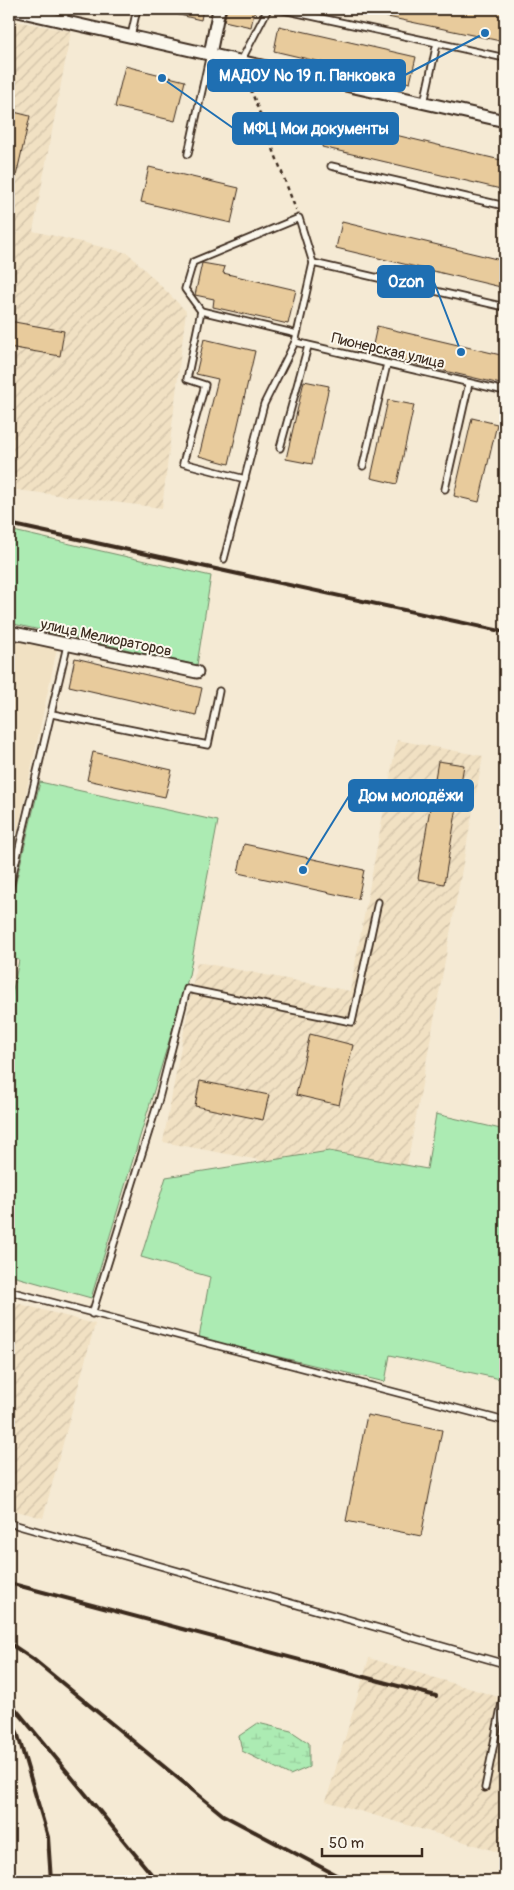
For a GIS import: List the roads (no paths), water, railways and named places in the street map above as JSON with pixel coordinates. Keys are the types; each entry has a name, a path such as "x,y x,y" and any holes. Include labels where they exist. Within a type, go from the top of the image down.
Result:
{"street":[{"path":"9,9 505,121"},
{"path":"210,54 220,9"},
{"name":"улица Мелиораторов","path":"9,632 67,646 197,672"}],"lane":[{"path":"63,21 66,9"},
{"path":"131,36 137,9"},
{"path":"240,61 268,9"},
{"path":"279,9 505,58"},
{"path":"424,103 437,43"},
{"path":"188,154 210,54"},
{"path":"331,166 505,206"},
{"path":"224,559 264,404 295,342 297,334 314,263 299,218 192,262 185,289 201,311 297,334"},
{"path":"314,263 505,307"},
{"path":"201,311 186,379 205,385 183,463 245,479"},
{"name":"Пионерская улица","path":"295,342 505,391"},
{"path":"280,448 308,346"},
{"path":"363,466 387,364"},
{"path":"446,489 469,383"},
{"path":"9,890 67,646"},
{"path":"52,714 208,745 220,691"},
{"path":"92,1314 158,1102 187,989 352,1022 378,902"},
{"path":"9,1290 92,1314 505,1421"},
{"path":"9,1523 505,1664"},
{"path":"485,1788 505,1688"}],"railway":[{"path":"9,524 505,632"},
{"path":"9,1583 436,1696"},
{"path":"9,1643 33,1659 223,1815 338,1876 357,1881"},
{"path":"9,1701 157,1881"},
{"path":"9,1718 17,1732 48,1837 51,1881"}],"place":[{"name":"МАДОУ № 19 п. Панковка","path":"485,33"},
{"name":"МФЦ Мои документы","path":"162,78"},
{"name":"Ozon","path":"461,352"},
{"name":"Дом молодёжи","path":"303,870"}]}
